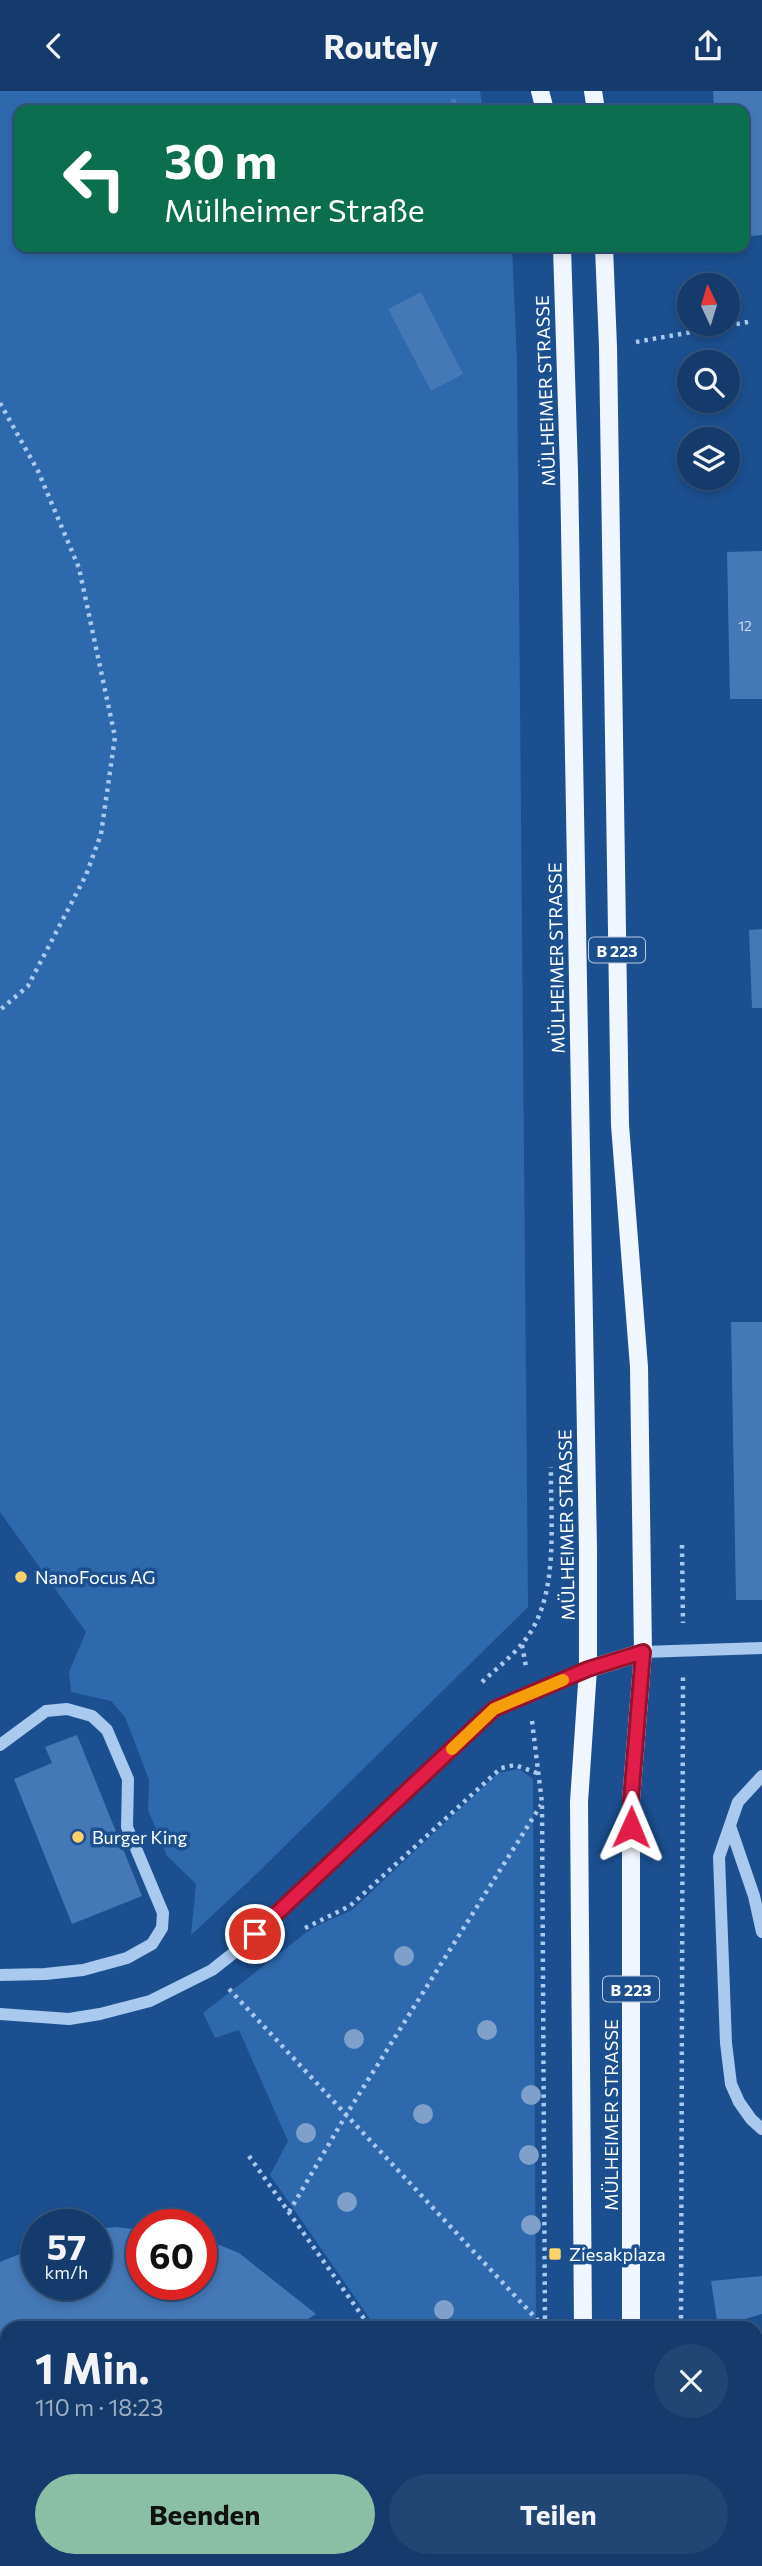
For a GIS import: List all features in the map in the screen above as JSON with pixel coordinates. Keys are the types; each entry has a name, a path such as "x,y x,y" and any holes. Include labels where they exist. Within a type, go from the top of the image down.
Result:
{"main road":[{"name":"MÜLHEIMER STRASSE","path":"562,252 569,471 588,1669 579,1802 583,2321"},
{"name":"MÜLHEIMER STRASSE","path":"604,252 620,1125 639,1367 643,1652 631,1800 631,2321"},
{"path":"588,1669 643,1652"}],"street":[{"path":"643,1652 762,1648"},
{"path":"0,2014 56,2019 100,2014 160,1997 212,1970 312,1882 494,1709 588,1669"},
{"path":"0,1745 46,1711 67,1709 92,1716 107,1730 128,1779 127,1827 163,1913 162,1929 152,1944 127,1958 83,1970 0,1975"},
{"path":"762,1776 738,1802 719,1857 726,2043 731,2084 738,2102 762,2129"},
{"path":"730,1826 754,1896 762,1932"}],"path":[{"path":"608,347 748,322"},
{"path":"0,403 38,471 79,568 116,737 101,834 86,875 28,986 0,1010"},
{"path":"482,1682 522,1644 537,1621 546,1599 551,1467"},
{"path":"681,2321 682,1545"},
{"path":"522,1644 542,1803 544,2321"},
{"path":"295,1937 306,1928 350,1906 501,1768 515,1765 537,1773"},
{"path":"289,2212 346,2115 542,1803"},
{"path":"212,1970 538,2321"},
{"path":"222,1993 229,1988"},
{"path":"249,2156 366,2321"}],"shaded area":[{"path":"0,91 480,91 482,105 14,105 14,252 512,252 517,361 528,1607 191,1935 196,1884 167,1856 148,1810 149,1780 125,1717 111,1701 71,1692 69,1672 86,1632 0,1512"},
{"path":"519,1769 533,1779 536,2321 371,2321 270,2175 288,2141 239,2030 215,2038 203,2013 312,1928 352,1910 498,1773"}],"building":[{"path":"713,91 762,91 762,235 749,236 749,105 714,105"},
{"path":"451,99 456,99 456,105 448,105 451,104"},
{"path":"421,292 463,374 431,391 388,309"},
{"path":"762,551 762,699 730,699 727,552"},
{"path":"762,929 762,1008 752,1008 749,930"},
{"path":"731,1322 762,1322 762,1600 736,1600"},
{"name":"Burger King","path":"77,1735 142,1896 72,1924 14,1779 52,1763 45,1747"},
{"path":"112,2227 126,2228 126,2300 217,2300 217,2244 239,2253 316,2314 305,2321 0,2321 0,2262 21,2253 21,2300 112,2300"},
{"path":"762,2276 762,2314 738,2321 717,2321 711,2281"}],"slow traffic":[{"path":"452,1749 494,1709 563,1680"}],"place":[{"name":"NanoFocus AG","path":"21,1577"},
{"name":"Burger King","path":"78,1837"},
{"name":"Ziesakplaza","path":"555,2254"}],"route":[{"path":"255,1934 494,1709 588,1669 643,1652 631,1827"}]}
